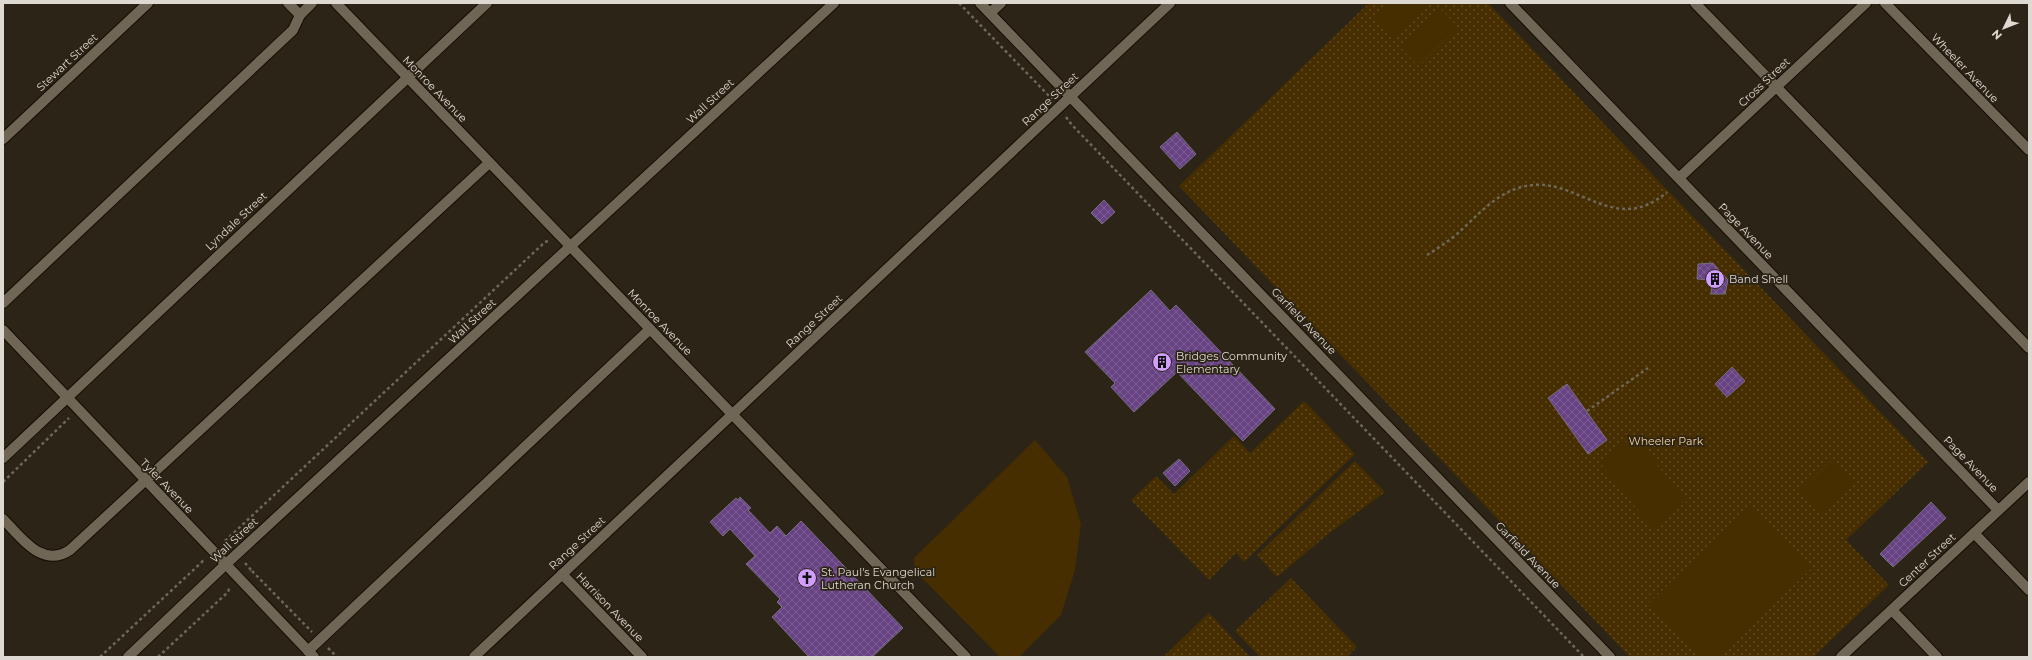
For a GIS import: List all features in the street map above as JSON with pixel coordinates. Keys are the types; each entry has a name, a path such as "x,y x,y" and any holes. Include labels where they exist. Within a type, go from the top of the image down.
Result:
{"street":[{"name":"Stewart Street","path":"3,139 148,3"},
{"path":"288,3 300,15"},
{"path":"3,303 293,30 300,15 312,3"},
{"name":"Monroe Avenue","path":"336,3 966,657"},
{"name":"Lyndale Street","path":"3,458 486,3"},
{"name":"Wall Street","path":"128,657 225,565 834,3"},
{"name":"Garfield Avenue","path":"980,3 1071,95 1610,657"},
{"path":"990,13 1001,3"},
{"name":"Range Street","path":"474,657 1170,3"},
{"name":"Page Avenue","path":"1510,3 1998,510"},
{"path":"1695,3 2029,348"},
{"name":"Cross Street","path":"1679,178 1866,3"},
{"name":"Wheeler Avenue","path":"1885,3 2029,150"},
{"path":"3,519 33,550 43,555 63,555 146,481 489,163"},
{"path":"312,654 320,640 650,329"},
{"name":"Tyler Avenue","path":"3,330 225,565 312,654"},
{"name":"Center Street","path":"1841,657 2029,482"},
{"path":"1974,532 2029,590"},
{"name":"Harrison Avenue","path":"562,574 642,657"},
{"path":"1892,610 1937,657"}],"path":[{"path":"959,3 1059,107 1072,125 1584,657"},
{"path":"1427,255 1456,235 1487,206 1506,194 1526,186 1543,185 1570,192 1606,207 1619,209 1640,207 1659,199 1667,192"},
{"path":"225,542 545,242 561,237"},
{"path":"1587,411 1648,368"},
{"path":"3,482 78,409"},
{"path":"252,571 336,657"},
{"path":"158,657 228,592 230,586 238,577"}],"green space":[{"name":"Wheeler Park","path":"1369,3 1488,3 1928,462 1846,540 1889,585 1813,657 1630,657 1179,186"},
{"path":"1392,3 1430,3 1392,39 1374,20"},
{"path":"1440,8 1458,27 1418,66 1400,47"},
{"path":"1304,401 1355,454 1244,562 1236,553 1209,580 1131,500 1156,476 1174,494 1234,436 1250,453"},
{"path":"1633,436 1687,501 1653,529 1600,463"},
{"path":"1035,440 1067,477 1081,524 1075,570 1061,615 1019,657 1000,657 915,571 914,558"},
{"path":"1832,460 1852,482 1821,512 1800,491"},
{"path":"1355,461 1385,492 1328,534 1277,577 1257,555"},
{"path":"1751,505 1811,569 1719,657 1701,657 1649,603"},
{"path":"1291,578 1357,647 1347,657 1260,657 1235,631"},
{"path":"1209,613 1250,657 1163,657"}],"building":[{"path":"1177,132 1196,154 1180,169 1160,147"},
{"path":"1104,200 1115,212 1102,224 1091,213"},
{"name":"Band Shell","path":"1713,263 1728,280 1725,294 1711,294 1712,280 1697,279 1698,264"},
{"name":"Bridges Community Elementary","path":"1151,290 1170,311 1176,305 1275,409 1243,441 1177,372 1134,412 1111,387 1115,383 1085,352"},
{"path":"1732,367 1745,381 1727,397 1715,384"},
{"path":"1567,384 1607,440 1588,454 1548,398"},
{"path":"1179,459 1190,471 1175,486 1163,473"},
{"name":"St. Paul's Evangelical Lutheran Church","path":"740,497 751,508 748,510 770,533 777,526 786,536 801,521 903,628 872,657 809,657 772,617 782,607 777,602 780,599 746,564 755,556 730,529 723,536 710,522 736,498 738,500"},
{"path":"1931,502 1946,518 1893,567 1880,554"}],"place":[{"name":"Band Shell","path":"1715,279"},
{"name":"Bridges Community Elementary","path":"1162,362"},
{"name":"St. Paul's Evangelical Lutheran Church","path":"807,578"}]}
